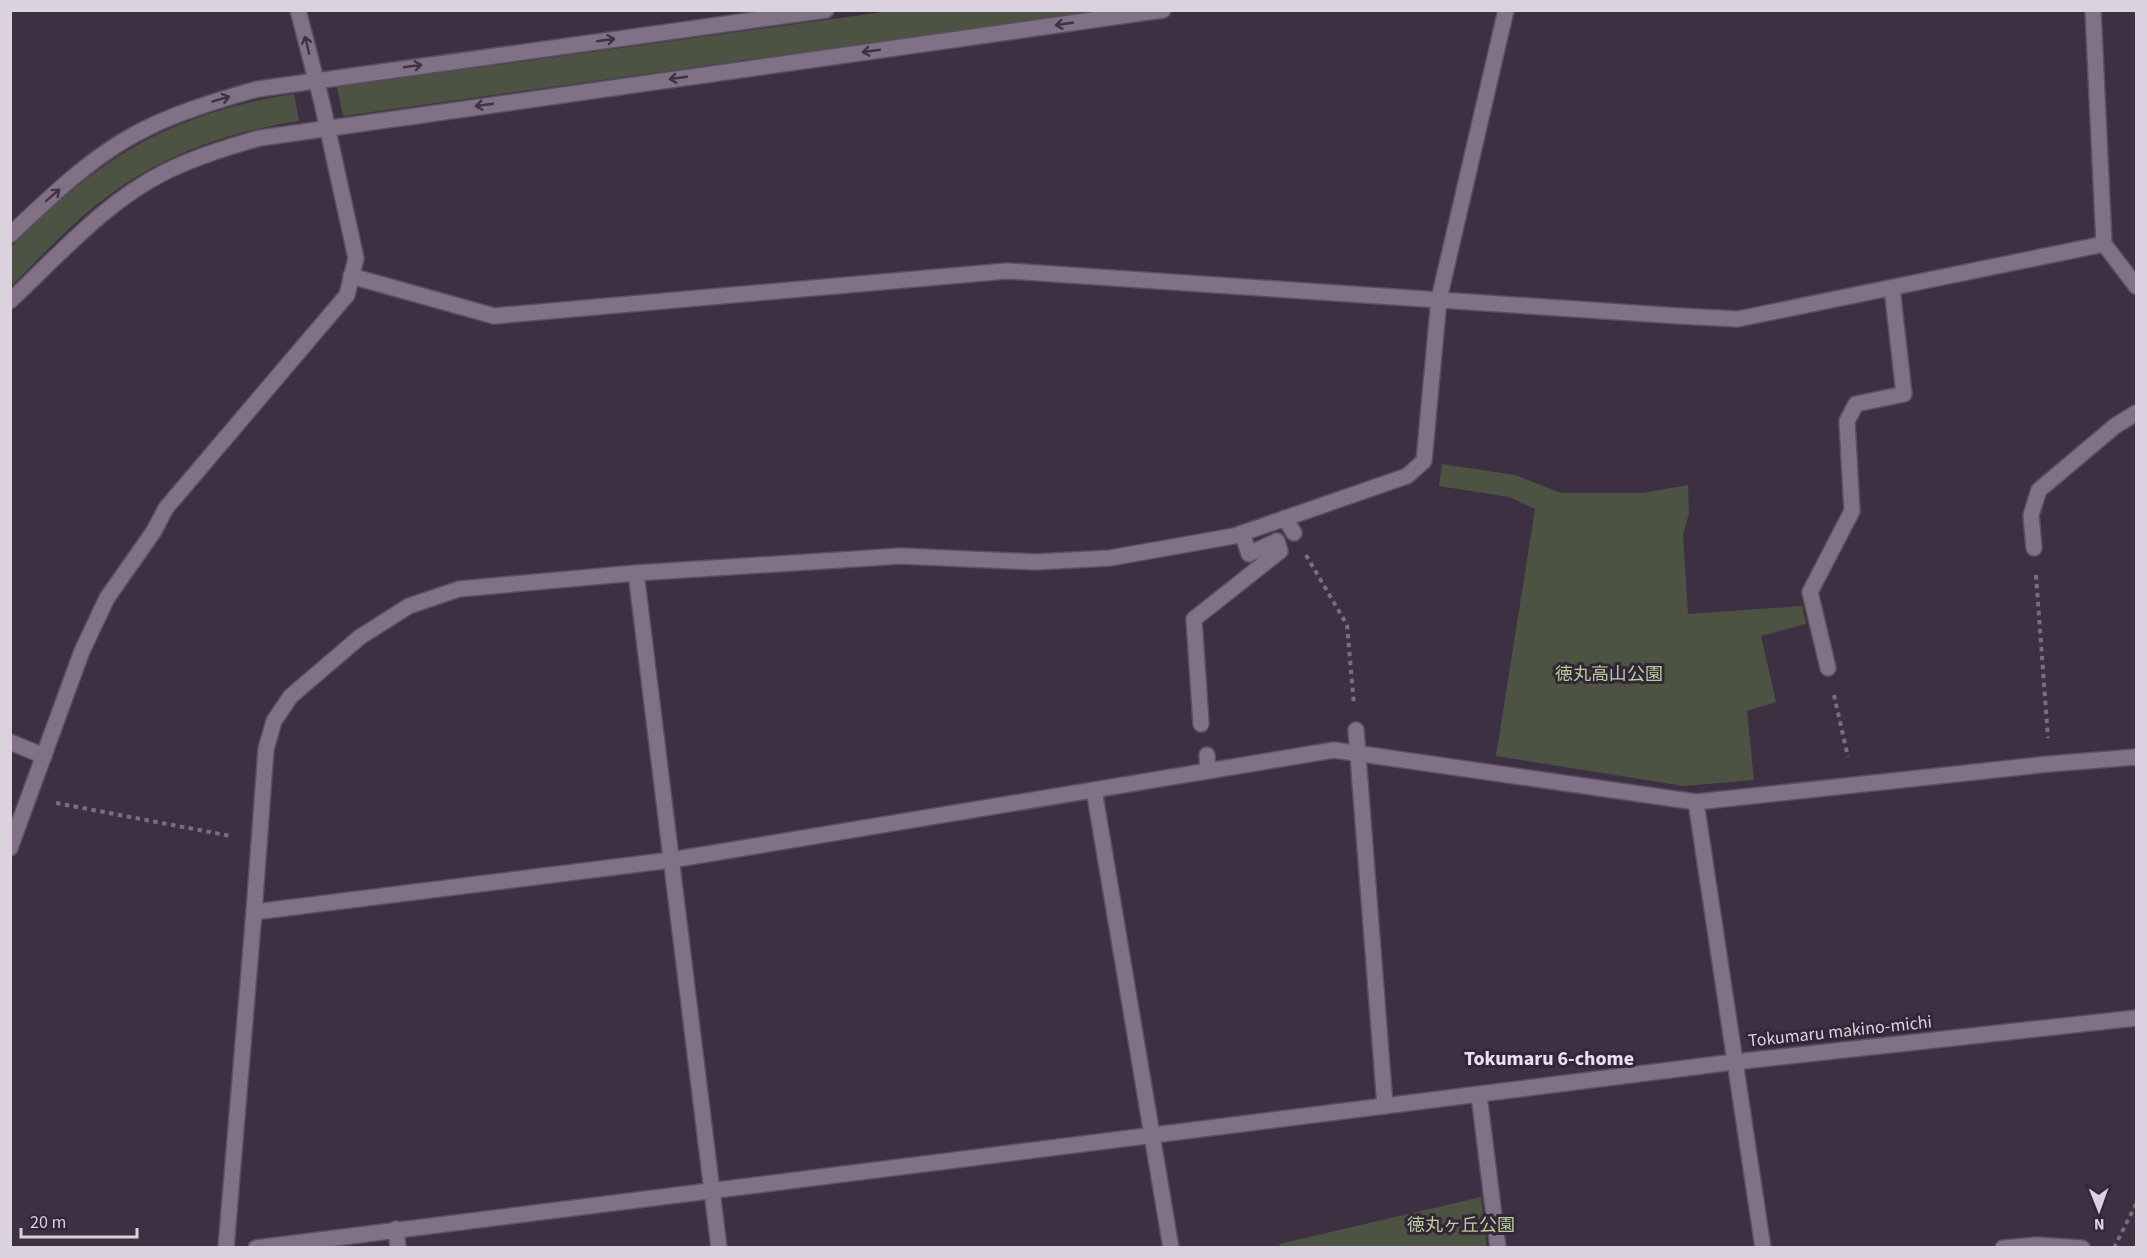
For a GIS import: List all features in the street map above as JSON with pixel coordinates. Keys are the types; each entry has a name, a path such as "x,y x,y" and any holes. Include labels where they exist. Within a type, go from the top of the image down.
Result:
{"street":[{"path":"10,848 82,651 106,598 154,531 166,508 346,295 356,258 298,10"},
{"path":"10,235 53,194 100,156 147,127 199,106 258,89 735,17 826,10"},
{"path":"10,301 87,228 124,198 164,173 211,152 260,138 1163,10"},
{"path":"226,1248 266,748 274,721 291,696 360,637 409,606 459,589 636,573 901,556 1036,562 1110,558 1242,533 1407,476 1424,461 1439,299 1506,10"},
{"path":"2093,10 2104,244 2136,286"},
{"path":"351,276 494,316 1007,271 1738,319 2104,244"},
{"path":"1828,668 1810,592 1852,511 1847,421 1856,404 1904,394 1892,288"},
{"path":"2034,548 2031,515 2039,490 2115,426 2136,413"},
{"path":"1285,518 1294,533"},
{"path":"1201,724 1194,619 1280,551 1278,541 1249,554 1242,533"},
{"path":"636,573 719,1248"},
{"path":"1356,730 1384,1106"},
{"path":"10,742 44,756"},
{"path":"254,912 670,860 1334,750 1696,802 2136,757"},
{"path":"1207,755 1209,771"},
{"path":"1094,790 1171,1248"},
{"path":"256,1248 1734,1062 1696,802"},
{"name":"Tokumaru makino-michi","path":"1762,1248 1734,1062 2136,1018"},
{"path":"1479,1095 1498,1248"},
{"path":"396,1229 398,1248"},
{"path":"2003,1248 2036,1245 2082,1248"}],"path":[{"path":"1294,533 1347,625 1356,730"},
{"path":"2034,548 2045,705"},
{"path":"1833,693 1845,743"},
{"path":"88,810 260,843"},
{"path":"2114,1248 2136,1204"}],"green space":[{"path":"891,11 1099,11 343,116 337,87"},
{"path":"294,94 299,121 225,138 155,166 112,193 85,214 11,286 11,247 65,196 122,154 168,129 217,111"},
{"name":"徳丸高山公園","path":"1442,464 1515,475 1561,493 1643,493 1688,485 1689,513 1683,534 1688,614 1802,606 1806,624 1761,636 1776,702 1747,711 1754,780 1684,786 1496,756 1535,509 1509,497 1439,486"},
{"name":"徳丸ヶ丘公園","path":"1481,1197 1487,1247 1280,1247 1279,1244"}],"district":[{"name":"Tokumaru 6-chome","path":"1549,1058"}]}
